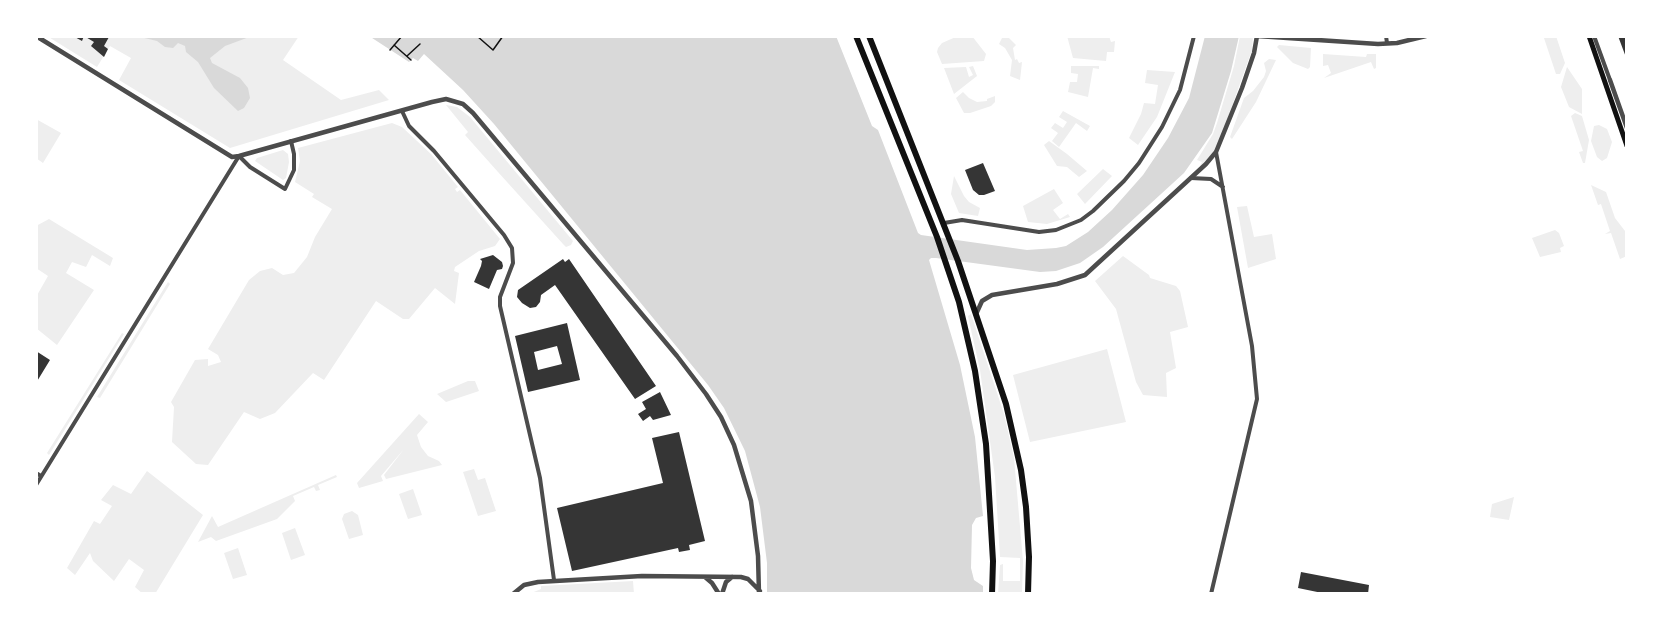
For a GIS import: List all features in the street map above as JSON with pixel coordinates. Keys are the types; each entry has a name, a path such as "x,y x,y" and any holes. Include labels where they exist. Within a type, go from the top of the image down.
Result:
{"main road":[{"path":"856,36 937,237 959,302 978,392 986,444 991,507 992,594"},
{"path":"869,36 944,223 977,312 1006,404 1021,470 1029,557 1028,594"},
{"path":"1588,36 1627,146"}],"street":[{"path":"36,36 232,157 446,99 468,108 612,278 706,394 734,445 743,472 756,530 759,592"},
{"path":"944,223 962,220 1039,232 1056,230 1093,212 1110,197 1139,163 1162,127 1180,90 1194,36"},
{"path":"977,312 982,301 988,297 1057,284 1085,275 1211,159 1216,152 1248,71 1257,36 1387,44 1426,36"},
{"path":"1386,36 1387,44"},
{"path":"1594,36 1627,128"},
{"path":"402,111 409,126 434,151 504,235 512,248 513,263 500,297 500,306 540,478 554,580"},
{"path":"239,156 285,189 294,170 291,141"},
{"path":"1211,594 1257,399 1252,346 1216,152"},
{"path":"36,485 239,156"},
{"path":"1191,178 1211,179 1224,187"},
{"path":"36,473 41,476"},
{"path":"513,594 531,583 642,576 735,576 748,579 759,592"},
{"path":"705,577 720,594 726,582 735,576"}],"path":[{"path":"390,50 402,36"},
{"path":"477,36 493,50 503,36"},
{"path":"407,57 420,44"},
{"path":"394,45 411,60"}],"shaded area":[{"path":"47,36 299,36 283,60 341,100 379,90 389,100 230,148 119,80 131,58 110,46 97,67"},
{"path":"136,36 210,36 212,38 252,36 225,46 210,58 212,63 240,78 248,88 250,98 244,108 238,111 214,88 198,62 186,52 185,46 178,43 173,48 165,47 157,41"},
{"path":"369,36 836,36 872,126 878,130 918,233 1027,250 1066,246 1088,232 1112,210 1143,175 1168,138 1189,98 1205,36 1239,36 1212,133 1184,173 1103,247 1080,263 1056,271 1040,272 936,258 929,260 960,365 975,437 983,516 976,518 972,525 971,568 974,580 983,586 983,594 767,594 767,563 760,507 745,451 724,408 708,385 494,124 463,90 424,54 418,61 413,58 409,62"},
{"path":"958,36 972,36 986,54 984,61 942,64 937,52 938,48 942,43"},
{"path":"1003,36 1016,45 1013,48 1015,60 1022,62 1020,80 1010,76 1012,60 1005,48 999,44"},
{"path":"1067,36 1109,36 1111,42 1115,41 1114,52 1107,52 1106,61 1073,58"},
{"path":"1240,36 1253,36 1252,50 1221,137 1211,157 1202,168 1200,166 1202,162 1197,160 1217,123 1234,66"},
{"path":"1556,36 1565,63 1560,74 1556,74 1544,38"},
{"path":"1279,45 1311,48 1310,67 1308,69 1293,63 1277,47"},
{"path":"1323,54 1366,57 1367,54 1376,54 1376,68 1374,69 1371,62 1324,78 1331,73 1328,65 1323,66"},
{"path":"1269,59 1276,60 1256,102 1232,139 1230,137 1244,98 1264,77 1266,71 1264,63"},
{"path":"973,66 977,76 954,94 944,68 966,67 969,77 973,75 969,67"},
{"path":"1071,66 1099,66 1099,69 1093,68 1088,97 1068,92 1070,82 1077,82 1078,74 1071,73"},
{"path":"1567,67 1582,89 1582,114 1569,107 1561,87"},
{"path":"1147,70 1175,72 1157,117 1138,145 1129,138 1144,103 1155,104 1158,85 1145,83"},
{"path":"963,92 977,102 987,101 995,96 995,102 991,106 964,113 956,98"},
{"path":"446,105 457,107 470,117 573,241 571,245 566,247 563,244 498,172 465,135 468,132"},
{"path":"1063,111 1090,126 1087,131 1076,123 1059,147 1052,141 1058,133 1051,128 1055,123 1063,128 1067,122 1059,117"},
{"path":"1575,113 1582,116 1589,140 1585,163 1579,152 1583,151 1571,116"},
{"path":"36,119 61,133 43,163 36,158"},
{"path":"392,123 402,127 431,154 458,187 455,189 457,192 460,190 500,239 495,246 479,251 455,267 454,271 459,273 455,304 435,288 409,319 403,319 376,301 324,380 313,373 275,413 260,419 244,412 208,465 196,464 172,442 174,407 171,402 195,360 208,359 208,366 221,362 218,355 208,349 249,280 260,271 272,268 283,275 294,273 307,257 315,237 332,209 312,197 314,194 295,182 300,161 298,148"},
{"path":"1599,125 1607,129 1612,142 1607,158 1602,161 1597,157 1591,141 1594,126"},
{"path":"1049,141 1087,171 1079,177 1067,167 1057,166 1044,145"},
{"path":"283,150 288,154 289,162 286,178 283,180 255,161 257,158"},
{"path":"1103,169 1112,176 1085,204 1077,194"},
{"path":"954,176 964,196 980,208 978,216 959,213 951,194"},
{"path":"1591,185 1606,192 1615,218 1625,231 1627,256 1620,259 1611,233 1605,234 1610,231 1601,204 1598,205"},
{"path":"1054,189 1063,203 1053,210 1060,219 1068,214 1070,217 1047,224 1028,222 1023,206"},
{"path":"1247,206 1254,237 1272,234 1276,259 1248,268 1237,207"},
{"path":"49,219 113,258 110,266 92,255 86,267 72,262 66,273 94,290 57,345 36,328 36,297 48,276 36,268 36,226"},
{"path":"1555,230 1559,233 1564,246 1560,248 1561,252 1540,257 1532,238"},
{"path":"1123,256 1150,278 1176,286 1180,291 1188,327 1170,332 1176,368 1166,373 1167,397 1143,395 1136,382 1116,309 1095,281"},
{"path":"168,282 170,284 100,398 97,397"},
{"path":"971,314 1004,414 1014,458 1023,561 1022,594 998,594 1000,565 1003,564 1003,581 1020,581 1020,558 1000,557 995,477 980,370 968,316"},
{"path":"122,333 124,334 49,455 47,453"},
{"path":"1107,349 1126,422 1030,442 1013,375"},
{"path":"468,381 475,381 479,391 446,402 437,394"},
{"path":"419,414 428,422 417,435 421,447 428,456 442,465 386,479 384,475 404,449 381,476 383,481 359,488 357,483"},
{"path":"474,469 478,480 485,478 496,511 478,516 463,472"},
{"path":"147,471 203,515 155,594 143,594 135,587 144,570 129,559 114,581 93,561 90,553 75,575 67,568 94,521 100,524 112,506 101,500 113,485 131,494"},
{"path":"336,475 337,477 318,485 320,490 316,491 314,487 293,496 295,501 277,519 216,541 211,537 198,542 212,516 218,527"},
{"path":"413,489 422,515 408,519 399,494"},
{"path":"1514,497 1509,520 1490,517 1492,504"},
{"path":"352,511 358,515 363,535 349,539 342,519 344,514"},
{"path":"295,528 305,555 291,560 282,533"},
{"path":"238,548 247,575 233,579 224,553"},
{"path":"633,581 634,594 529,594 541,589 541,586"}],"building":[{"path":"73,36 84,36 82,41"},
{"path":"84,36 109,37 104,46 108,49 104,57 91,46 94,42"},
{"path":"1618,36 1627,36 1627,60"},
{"path":"983,163 995,191 979,195 973,190 965,170"},
{"path":"493,255 502,262 503,266 502,269 497,270 489,289 474,282 481,266 480,259"},
{"path":"563,259 565,262 569,259 656,386 635,399 555,285 541,295 536,307 530,308 517,297 518,290"},
{"path":"567,323 580,380 528,392 515,336","holes":["557,346 562,364 538,370 534,352"]},
{"path":"36,351 50,360 36,383"},
{"path":"660,392 671,415 653,420 650,416 643,421 638,414 646,409 642,402"},
{"path":"679,432 705,541 689,545 690,550 679,552 678,548 572,571 557,508 663,483 652,438"},
{"path":"1301,572 1369,585 1368,594 1327,594 1298,588"}]}
